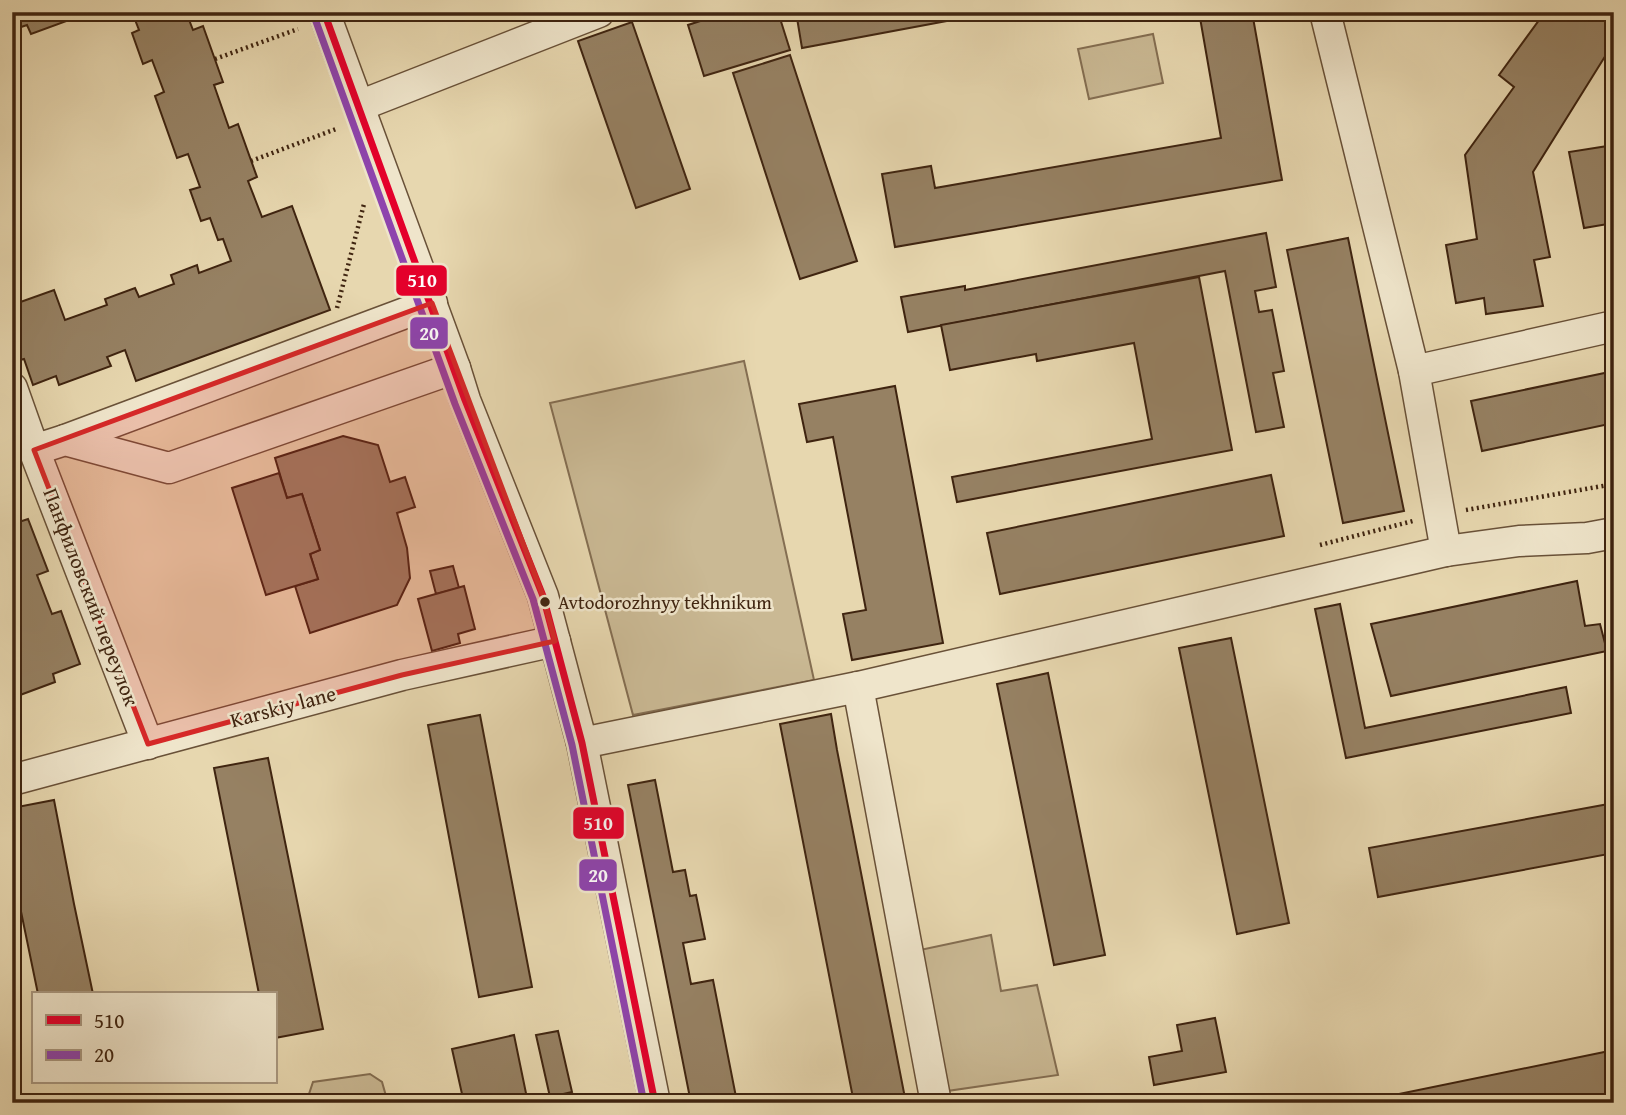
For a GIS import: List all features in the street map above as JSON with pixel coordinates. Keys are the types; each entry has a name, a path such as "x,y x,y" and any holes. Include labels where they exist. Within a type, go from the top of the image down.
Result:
{"street":[{"path":"324,12 432,303 465,400 543,596 582,743 655,1103"},
{"path":"359,106 599,12"},
{"path":"1325,12 1414,371 1447,551"},
{"path":"34,450 432,303"},
{"path":"1414,371 1614,326"},
{"path":"65,440 169,468 455,368"},
{"name":"Панфиловский переулок","path":"12,388 148,744"},
{"path":"582,743 858,687 1447,551 1519,541 1587,538 1614,533"},
{"name":"Karskiy lane","path":"12,780 402,675 555,641"},
{"path":"858,687 936,1103"}],"path":[{"path":"215,59 298,29"},
{"path":"251,161 336,129"},
{"path":"328,341 363,204"},
{"path":"1320,545 1440,515 1614,484"}],"highlighted area":[{"path":"432,303 543,596 555,641 402,675 148,744 34,450"}],"shaded area":[{"path":"1153,34 1163,83 1089,99 1078,49"},
{"path":"744,361 814,680 633,715 550,403"},
{"path":"991,935 1001,991 1037,985 1058,1075 947,1091 920,950"},
{"path":"370,1074 382,1082 388,1103 306,1103 313,1082"}],"building":[{"path":"12,12 82,12 83,15 31,34 27,25 12,30"},
{"path":"132,12 186,12 193,30 203,26 223,82 214,85 229,128 238,124 257,177 248,181 262,217 292,206 330,310 136,381 125,350 107,357 111,366 59,385 56,376 33,385 24,359 16,361 12,350 12,333 17,331 12,318 12,305 54,290 65,320 107,305 105,299 135,288 139,297 174,284 171,275 197,265 199,273 231,261 223,239 218,240 210,218 201,221 190,190 200,187 188,154 177,158 155,96 164,92 152,60 143,64 132,33 139,30"},
{"path":"728,12 778,12 790,50 704,76 688,25"},
{"path":"796,12 995,12 802,48"},
{"path":"1199,12 1252,12 1282,180 895,247 882,174 931,166 935,188 1221,138"},
{"path":"1545,12 1604,12 1614,19 1614,42 1533,172 1550,257 1534,260 1543,306 1486,314 1484,298 1456,303 1446,245 1477,239 1465,155 1514,87 1499,75"},
{"path":"632,22 690,189 636,208 578,41"},
{"path":"790,55 857,261 800,279 733,73"},
{"path":"1614,145 1614,223 1584,228 1569,152"},
{"path":"1266,233 1276,287 1255,291 1259,312 1272,310 1284,371 1273,373 1284,427 1256,432 1225,271 908,332 901,297 965,286 965,290"},
{"path":"1348,238 1404,511 1343,523 1287,250"},
{"path":"1199,277 1232,450 957,502 952,477 1152,439 1134,343 1037,361 1036,354 950,370 941,325"},
{"path":"1614,371 1614,423 1482,451 1471,401"},
{"path":"895,386 943,643 852,660 843,614 866,610 833,437 807,442 799,404"},
{"path":"343,436 378,445 390,482 405,477 415,507 397,513 407,548 410,578 397,605 310,633 295,586 318,579 310,554 320,550 302,494 287,498 275,458"},
{"path":"279,473 287,498 302,494 320,550 310,554 318,579 266,595 232,488"},
{"path":"1271,475 1284,536 1000,594 987,533"},
{"path":"12,503 19,522 28,519 48,571 37,575 52,614 61,611 80,664 53,674 55,682 12,698"},
{"path":"453,566 459,588 436,594 430,571"},
{"path":"1577,581 1585,626 1600,624 1607,651 1391,696 1371,624"},
{"path":"464,586 475,629 458,634 460,643 432,651 418,599"},
{"path":"1340,604 1365,728 1566,687 1571,713 1346,758 1315,609"},
{"path":"1231,638 1289,923 1237,934 1179,648"},
{"path":"1048,673 1105,955 1054,965 997,684"},
{"path":"831,714 906,1103 854,1103 780,724"},
{"path":"480,715 532,987 479,997 428,725"},
{"path":"268,758 323,1029 276,1038 276,992 259,992 214,768"},
{"path":"655,780 673,872 685,870 690,896 696,895 705,939 683,943 691,984 713,980 737,1102 691,1103 628,785"},
{"path":"54,800 93,992 38,992 12,868 12,808"},
{"path":"1614,803 1614,853 1378,897 1369,848"},
{"path":"1215,1018 1226,1072 1154,1085 1149,1057 1182,1051 1177,1025"},
{"path":"558,1031 572,1092 550,1097 536,1035"},
{"path":"514,1035 528,1103 464,1103 452,1049"},
{"path":"1614,1050 1614,1100 1600,1103 1355,1103"}],"transit line":[{"name":"510","path":"324,12 465,400 543,596 582,743 655,1103"},
{"name":"20","path":"314,16 455,404 533,599 572,745 644,1103"}],"place":[{"name":"Avtodorozhnyy tekhnikum","path":"545,602"}]}
